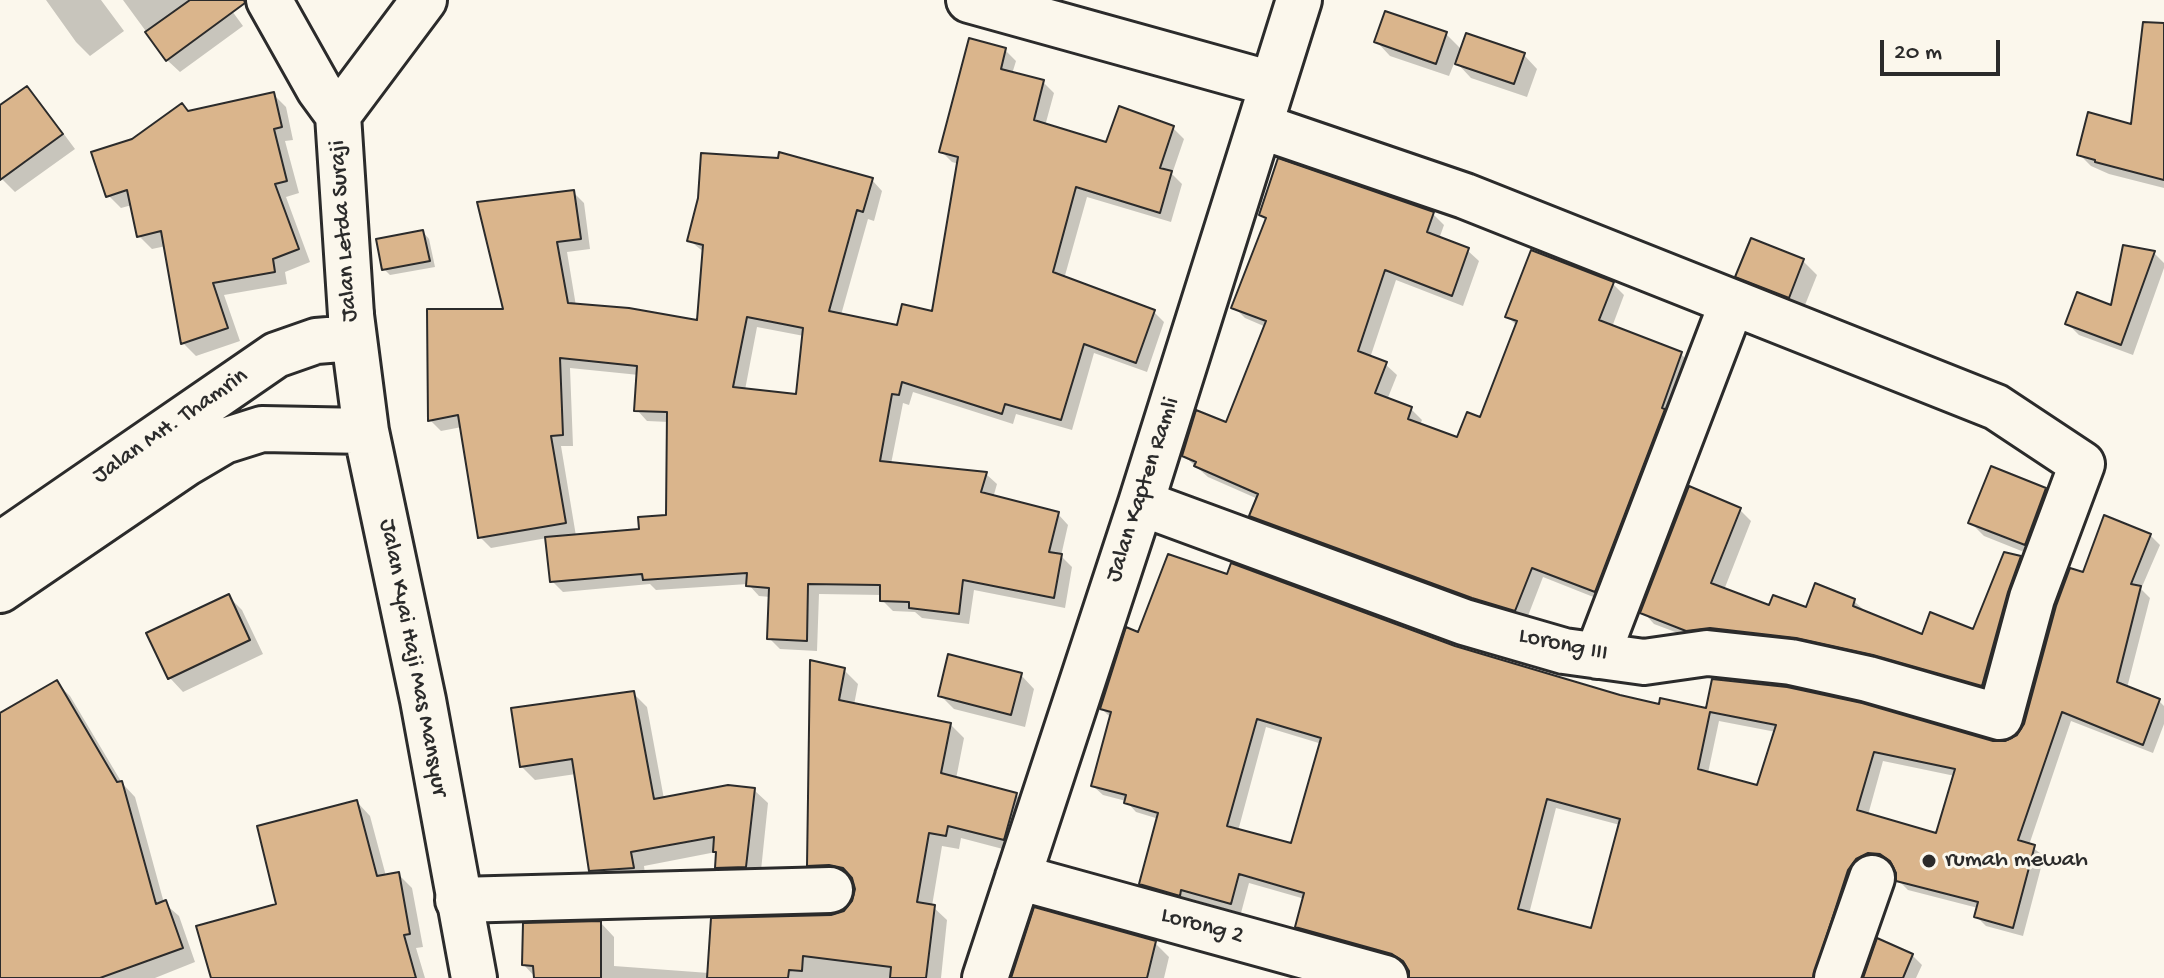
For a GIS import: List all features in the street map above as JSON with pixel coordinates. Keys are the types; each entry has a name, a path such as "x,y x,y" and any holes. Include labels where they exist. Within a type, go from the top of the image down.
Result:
{"street":[{"path":"328,102 424,0"},
{"path":"969,0 1272,84"},
{"name":"Jalan Kapten Ramli","path":"985,978 1141,503 1299,0"},
{"name":"Jalan Letda Suraji","path":"280,18 328,102 352,326"},
{"path":"1260,126 1465,196 1732,303 1597,656"},
{"name":"Lorong III","path":"1141,503 1464,622 1564,651 1644,662 1707,653 1791,662 1868,679 2000,717 2032,598 2082,464 1996,407 1732,303"},
{"name":"Jalan MH. Thamrin","path":"0,545 276,355 352,326"},
{"name":"Jalan Kyai Haji Mas Mansyur","path":"352,326 366,431 423,700 474,978"},
{"path":"243,378 255,401 286,429"},
{"name":"Jalan MH. Thamrin","path":"0,590 185,464 224,441 262,429 366,431"},
{"name":"Lorong 2","path":"1018,877 1385,978"},
{"path":"1837,978 1872,878"},
{"path":"458,900 830,890"}],"building":[{"path":"190,0 244,0 245,3 166,61 145,32"},
{"path":"1385,11 1447,32 1436,64 1374,42"},
{"path":"2143,22 2164,23 2164,180 2077,155 2088,112 2131,124"},
{"path":"1466,33 1525,53 1514,84 1455,64"},
{"path":"969,38 1006,48 1001,69 1044,80 1034,120 1106,142 1119,106 1174,126 1160,168 1172,171 1160,213 1076,187 1053,272 1155,310 1136,363 1084,344 1061,420 1005,404 1002,414 902,382 899,395 892,394 880,461 987,472 981,492 1059,512 1049,552 1062,554 1054,598 963,580 959,614 909,608 909,602 880,601 880,585 808,584 807,641 767,639 769,588 746,586 747,573 643,580 642,574 550,582 545,537 639,529 638,517 666,515 667,412 634,411 637,366 560,358 563,435 551,436 566,523 478,538 458,415 428,421 427,309 503,309 477,202 574,190 581,239 557,242 568,303 629,308 697,320 703,245 687,241 698,198 701,153 778,158 779,152 873,178 863,212 857,210 829,311 897,325 902,304 932,311 958,157 939,152","holes":["747,317 803,328 796,394 733,387"]},
{"path":"27,86 63,134 0,180 0,105"},
{"path":"274,92 282,127 274,129 287,181 275,184 299,249 273,259 275,272 213,283 228,328 181,344 161,231 137,237 127,190 106,197 91,152 132,139 182,103 188,111"},
{"path":"1278,158 1434,212 1427,232 1469,248 1452,296 1385,270 1358,351 1387,362 1375,393 1412,407 1408,419 1457,437 1467,412 1480,417 1517,321 1505,317 1531,250 1614,282 1599,320 1682,352 1662,408 1665,409 1595,592 1532,568 1515,611 1472,598 1249,516 1258,494 1194,466 1196,462 1182,456 1196,410 1226,422 1266,321 1231,308 1266,218 1259,215"},
{"path":"423,230 430,261 382,270 376,239"},
{"path":"1751,238 1804,259 1789,298 1735,277"},
{"path":"2123,245 2155,251 2121,345 2065,324 2077,292 2111,305"},
{"path":"1991,466 2046,488 2025,545 1968,523"},
{"path":"1689,486 1741,508 1711,583 1769,605 1773,595 1806,607 1815,583 1855,599 1853,606 1922,634 1930,612 1973,629 2004,552 2021,556 1982,686 1873,655 1796,638 1710,628 1686,631 1640,613"},
{"path":"2104,515 2151,534 2131,584 2141,586 2117,682 2160,699 2143,745 2062,712 2018,840 2035,845 2013,928 1974,917 1978,902 1896,881 1890,861 1880,854 1868,853 1856,859 1848,870 1813,978 1409,978 1403,961 1392,954 1295,927 1304,893 1239,874 1231,904 1181,890 1180,896 1139,884 1158,813 1124,803 1126,795 1091,786 1111,712 1100,709 1126,627 1138,632 1168,554 1227,574 1231,563 1455,646 1659,704 1660,698 1706,708 1712,679 1787,687 1862,703 1993,741 2005,741 2017,735 2024,724 2056,606 2070,568 2083,572","holes":["1710,712 1776,725 1757,785 1698,769","1257,719 1321,738 1291,843 1227,826","1874,752 1955,769 1936,833 1857,810","1547,799 1620,819 1591,928 1518,909"]},
{"path":"229,594 250,640 168,679 146,633"},
{"path":"948,654 1022,673 1011,715 938,696"},
{"path":"810,660 845,668 839,700 951,723 941,773 1017,793 1004,840 948,826 946,836 929,833 917,902 935,905 926,978 890,978 891,967 803,956 802,971 789,970 788,978 707,978 711,918 831,915 844,911 852,901 855,889 852,878 843,868 807,866"},
{"path":"57,680 117,782 122,781 156,904 166,900 183,948 100,978 0,978 0,713"},
{"path":"634,691 654,799 728,785 755,788 746,867 715,868 714,837 631,852 634,868 589,871 572,759 520,767 511,708"},
{"path":"357,800 377,876 399,872 410,934 404,935 416,978 211,978 196,926 276,904 257,826"},
{"path":"1034,907 1156,941 1147,978 1011,978"},
{"path":"601,921 601,978 534,978 533,966 522,965 523,923"},
{"path":"1877,938 1913,954 1903,978 1863,978"}],"place":[{"name":"rumah mewah","path":"1929,861"}]}
